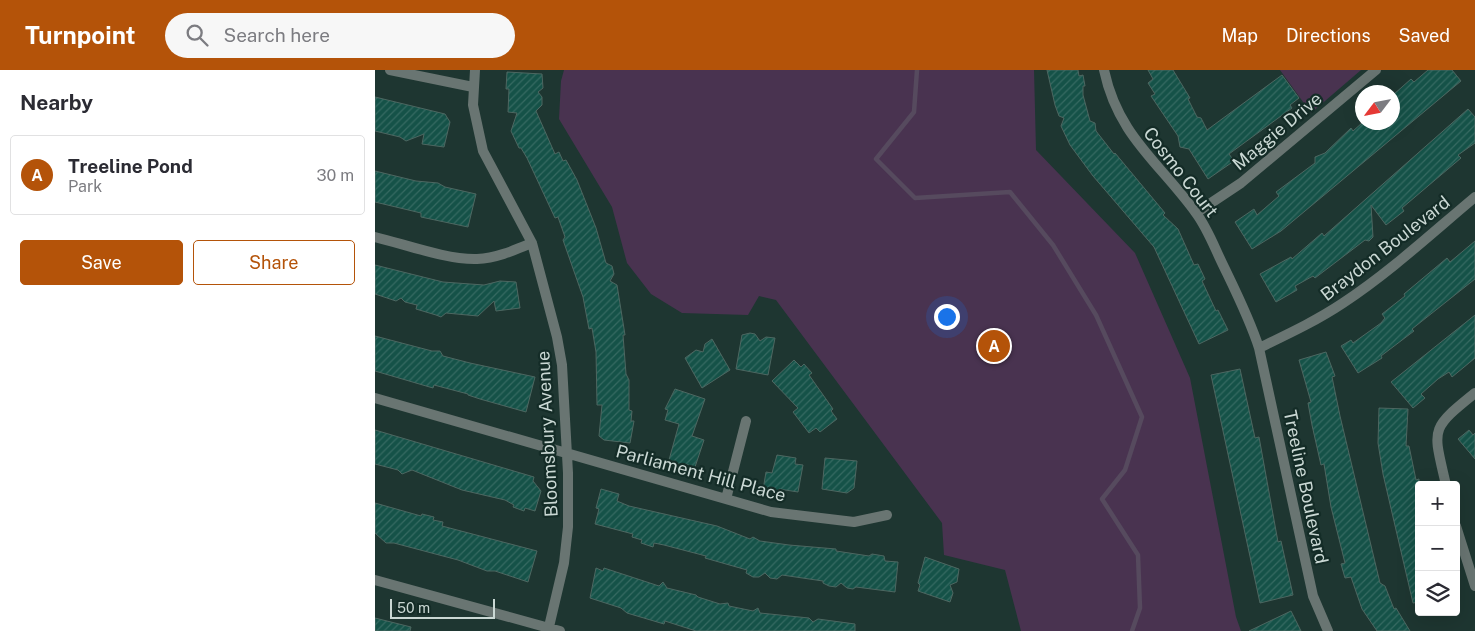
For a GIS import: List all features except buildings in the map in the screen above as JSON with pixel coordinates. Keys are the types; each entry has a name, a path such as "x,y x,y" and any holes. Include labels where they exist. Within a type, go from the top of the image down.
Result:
{"street":[{"path":"390,70 473,88"},
{"name":"Bloomsbury Avenue","path":"475,70 473,105 483,151 532,242 560,351 567,454 567,540 548,630"},
{"name":"Cosmo Court","path":"1104,70 1113,101 1134,139 1196,213 1209,234 1251,324 1259,348"},
{"name":"Maggie Drive","path":"1196,213 1247,178 1376,70"},
{"name":"Braydon Boulevard","path":"1259,348 1306,326 1345,302 1377,279 1475,197"},
{"path":"375,238 458,257 477,259 494,256 532,242"},
{"name":"Treeline Boulevard","path":"1259,348 1313,596 1328,631"},
{"path":"1445,481 1437,439 1438,428 1445,417 1475,392"},
{"name":"Parliament Hill Place","path":"375,398 771,512 854,522 887,515"},
{"path":"726,499 746,421"},
{"path":"1460,539 1475,586"},
{"path":"375,580 548,630 560,631"}],"shaded area":[{"path":"564,70 1034,70 1036,150 1135,253 1190,378 1236,617 1241,631 1021,631 1005,570 944,555 942,523 776,300 759,296 748,315 682,313 651,294 627,263 612,207 559,119 561,81"},
{"path":"1280,70 1361,70 1311,113"}],"waterway":[{"path":"917,70 914,112 876,159 915,198 1010,192 1053,245 1096,315 1142,417 1125,470 1102,499 1138,555 1140,608 1132,631"}],"place":[{"name":"Treeline Pond","path":"994,346"}]}
